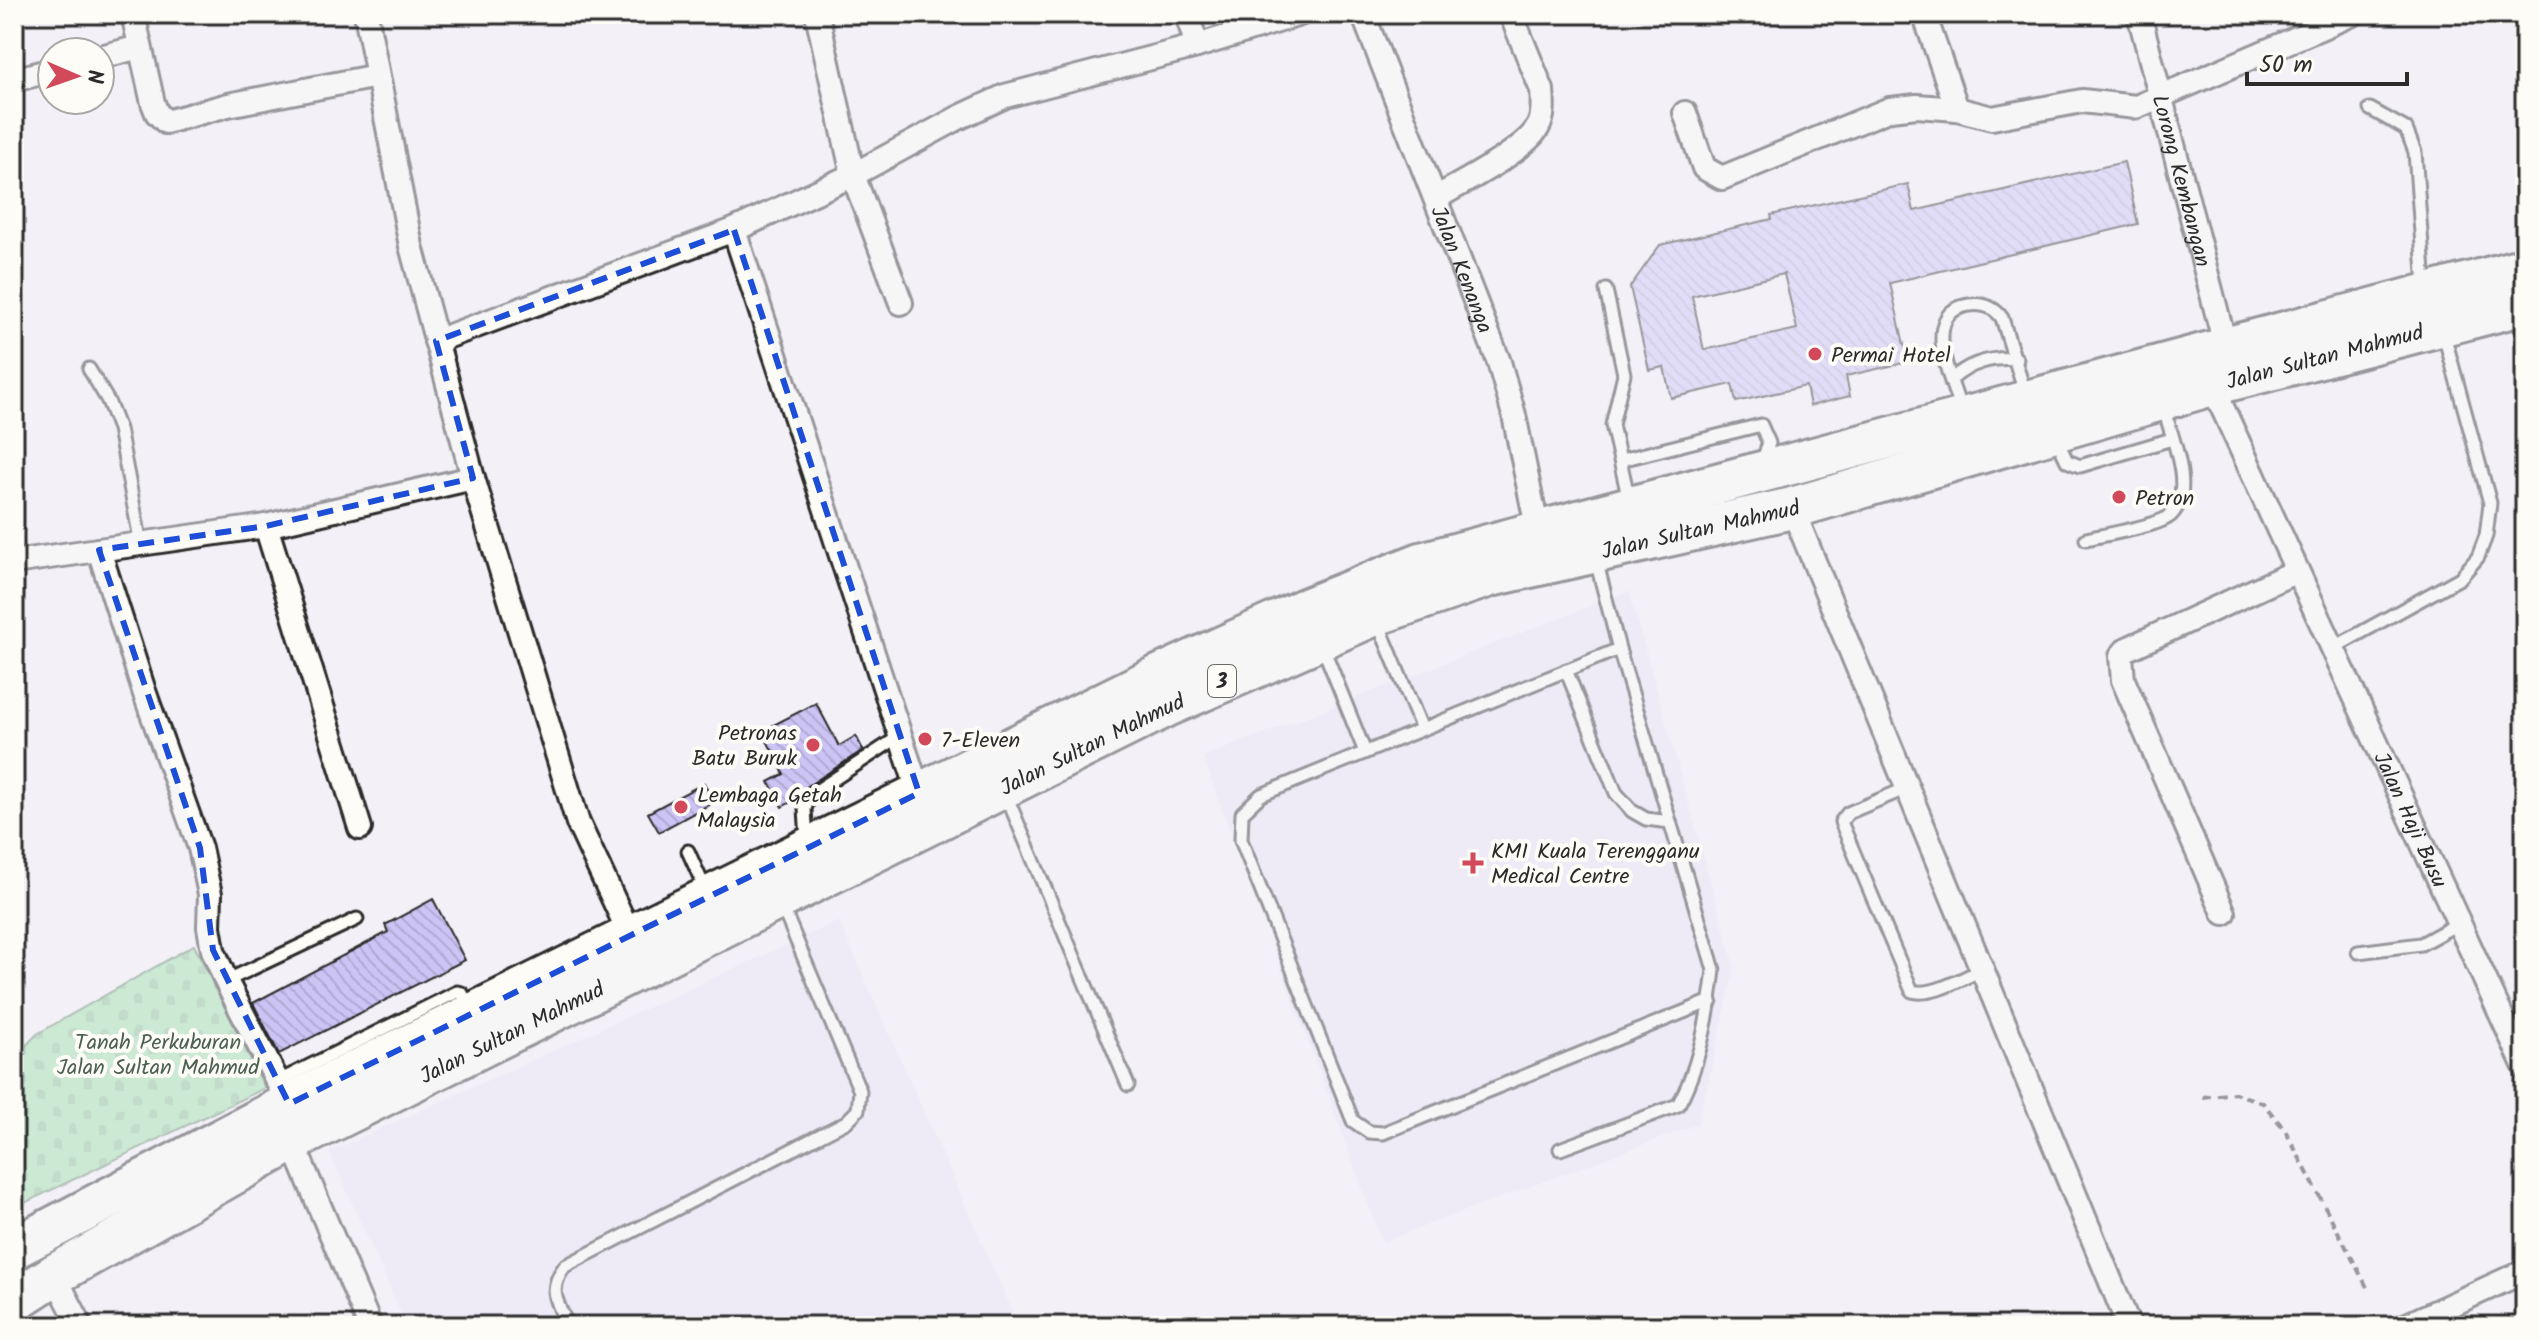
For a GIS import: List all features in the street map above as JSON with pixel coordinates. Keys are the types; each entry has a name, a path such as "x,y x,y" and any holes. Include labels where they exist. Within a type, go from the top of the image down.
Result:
{"highway":[{"name":"Jalan Sultan Mahmud","path":"14,1248 286,1109 779,898 1165,707 1375,615 1490,576 1792,508 2212,385 2434,310 2525,268"},
{"name":"Jalan Sultan Mahmud","path":"14,1301 380,1046 421,1026 474,1014 1152,679 1305,609 1421,563 2226,348 2434,310 2525,304"}],"street":[{"path":"133,14 153,103 166,122 228,105 377,76"},
{"path":"366,14 411,246 473,478 578,823 631,937"},
{"path":"817,14 853,175 901,303"},
{"path":"1187,14 1197,46"},
{"path":"436,341 734,230 853,175 1005,96 1197,46 1300,14"},
{"name":"Jalan Kenanga","path":"1363,14 1499,362 1514,415 1538,532"},
{"path":"1436,198 1525,144 1539,126 1542,90 1511,14"},
{"path":"1924,14 1957,109"},
{"name":"Lorong Kembangan","path":"2139,14 2226,348"},
{"path":"1685,113 1704,168 1722,178 1890,109 1917,106 1957,109 1992,118 2082,101 2136,107 2353,14"},
{"path":"116,53 140,47"},
{"path":"14,80 36,74"},
{"path":"734,230 919,793"},
{"name":"Jalan Haji Busu","path":"2212,385 2525,1067"},
{"path":"14,562 266,526 473,478"},
{"path":"1792,508 2129,1326"},
{"path":"266,526 360,828"},
{"path":"99,550 144,691 200,848 210,894 209,927 213,950 286,1109 370,1326"},
{"path":"2224,913 2123,680 2121,656 2127,649 2297,571"},
{"path":"2405,1326 2441,1319 2525,1271"},
{"path":"54,1275 81,1326"}],"lane":[{"path":"2333,648 2460,578 2478,557 2486,536 2490,503 2434,310 2415,152 2406,129 2370,109"},
{"path":"1606,290 1624,374 1612,425 1631,507"},
{"path":"1963,417 1941,346 1941,329 1960,307 1985,305 1996,309 2017,359 2027,401"},
{"path":"1952,379 1968,366 1980,362 1998,358 2017,359"},
{"path":"89,369 108,401 119,429 141,544"},
{"path":"2086,539 2170,517 2178,505 2183,485 2161,400"},
{"path":"1621,460 1761,425 1769,443 1756,473"},
{"path":"2053,432 2067,461 2080,466 2172,439"},
{"path":"1560,1149 1678,1105 1687,1089 1711,1001 1714,970 1619,649 1594,551"},
{"path":"1375,615 1422,729"},
{"path":"1319,638 1365,752"},
{"path":"1619,649 1261,795 1242,813 1241,840 1353,1121 1369,1132 1383,1133 1711,1001"},
{"path":"1566,670 1616,793 1632,811 1646,819 1670,822"},
{"path":"808,848 805,809 810,795 900,736"},
{"path":"1002,787 1128,1085"},
{"path":"1907,788 1848,813 1841,822 1912,991 1921,993 1936,989 1982,970"},
{"path":"688,851 709,898"},
{"path":"568,1326 554,1296 556,1278 565,1266 846,1122 858,1110 860,1091 779,898"},
{"path":"226,981 357,919"},
{"path":"2358,952 2421,944 2459,923"}],"path":[{"path":"2203,1097 2235,1093 2263,1103 2285,1130 2369,1291"}],"highlighted area":[{"path":"734,230 919,793 289,1104 213,950 200,848 99,550 266,526 473,478 436,341"}],"shaded area":[{"name":"KMI Kuala Terengganu Medical Centre","path":"1629,591 1735,968 1698,1124 1382,1242 1203,757"},
{"path":"839,921 1019,1326 407,1326 329,1152"}],"green space":[{"name":"Tanah Perkuburan Jalan Sultan Mahmud","path":"194,945 265,1088 14,1208 14,1058 37,1034"}],"building":[{"path":"2124,162 2138,224 1890,283 1908,362 1846,376 1850,396 1810,406 1806,386 1736,402 1732,384 1671,398 1664,367 1649,370 1630,287 1660,245 1772,219 1771,215 1908,184 1914,211","holes":["1784,274 1797,329 1704,350 1692,296"]},
{"path":"816,703 839,746 856,736 863,750 782,807 769,782 784,774 762,731"},
{"name":"Lembaga Getah Malaysia","path":"704,783 714,802 659,832 648,813"},
{"path":"433,899 465,960 279,1054 253,1003 388,932 385,925"}],"place":[{"name":"Permai Hotel","path":"1815,354"},
{"name":"Petron","path":"2119,497"},
{"name":"7-Eleven","path":"925,739"},
{"name":"Petronas Batu Buruk","path":"813,745"},
{"name":"Lembaga Getah Malaysia","path":"681,807"},
{"name":"KMI Kuala Terengganu Medical Centre","path":"1473,863"}]}
